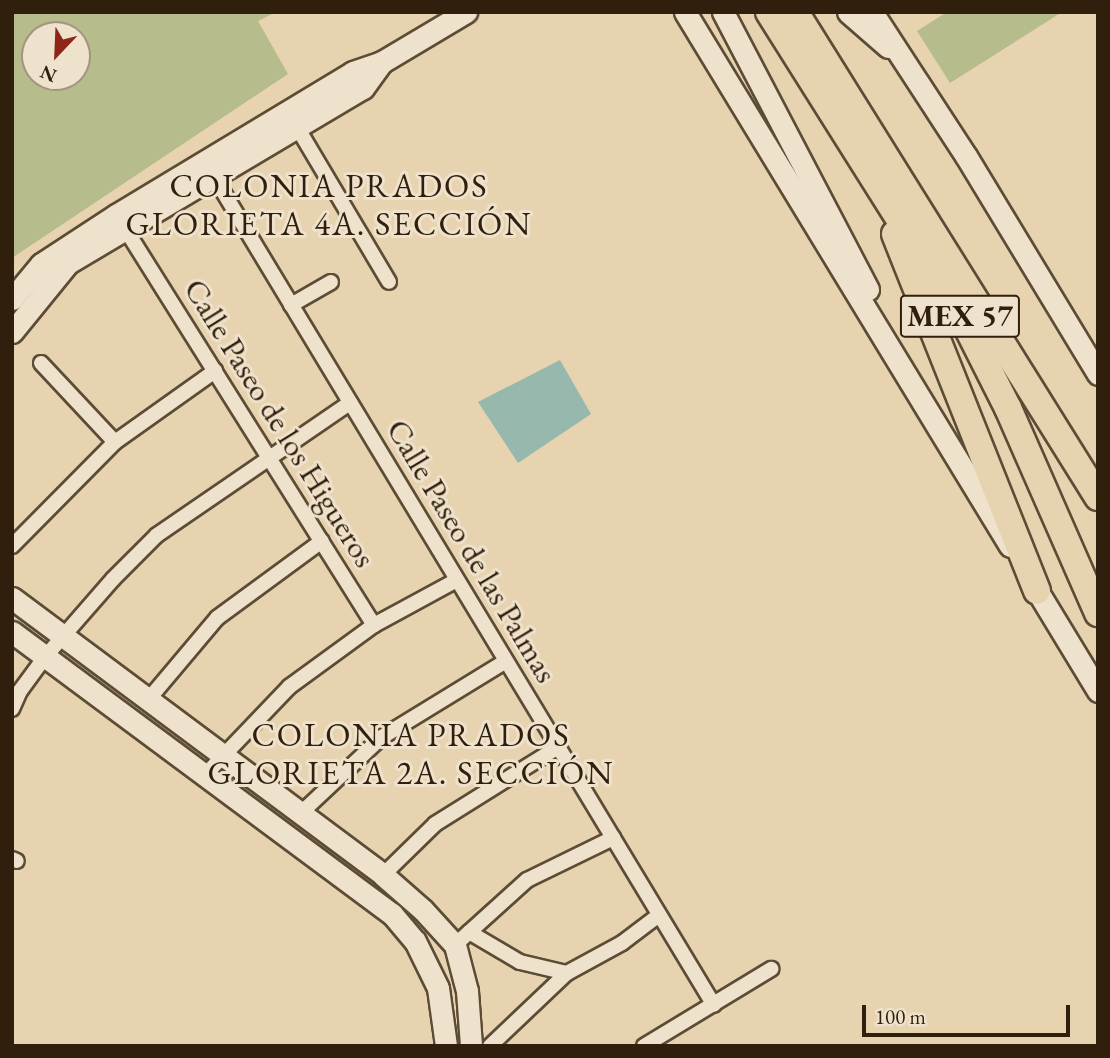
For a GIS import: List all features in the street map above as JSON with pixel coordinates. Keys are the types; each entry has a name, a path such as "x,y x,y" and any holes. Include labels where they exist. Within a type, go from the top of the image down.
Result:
{"highway":[{"name":"MEX 57","path":"769,12 794,25 1098,497"},
{"name":"MEX 57","path":"794,25 871,174 965,325 1008,408 1098,612"},
{"path":"871,174 1037,591"},
{"path":"1073,458 1098,484"}],"main road":[{"path":"12,299 41,264 121,222 210,170 466,12"},
{"path":"685,12 1098,691"},
{"path":"723,12 874,300 881,333"},
{"path":"848,12 861,28 893,50"},
{"path":"872,12 893,50 966,156 1098,374"},
{"path":"210,170 297,127 336,93"},
{"path":"12,331 68,263 121,222"},
{"path":"12,598 383,874 462,939 471,1038 446,1037 429,965 392,914 12,632"}],"street":[{"path":"297,127 389,282"},
{"name":"Calle Paseo de las Palmas","path":"210,170 713,1005"},
{"name":"Calle Paseo de los Higueros","path":"121,222 374,625"},
{"path":"291,304 331,282"},
{"path":"41,363 115,442"},
{"path":"12,545 115,442 215,372"},
{"path":"12,709 20,691 46,657 158,535 350,403"},
{"path":"148,700 218,618 322,541"},
{"path":"205,775 221,754 289,687 374,625 457,580"},
{"path":"301,813 382,737 506,661"},
{"path":"383,874 435,824 558,747"},
{"path":"567,973 520,962 462,939 527,880 613,838"},
{"path":"490,1046 567,973 622,943 659,915"},
{"path":"644,1046 771,969"}],"green space":[{"path":"12,12 276,12 258,21 288,74 12,258"},
{"path":"947,12 1062,12 950,83 917,31"}],"water":[{"path":"560,360 591,414 518,463 478,402"}],"district":[{"name":"COLONIA PRADOS GLORIETA 4A. SECCIÓN","path":"329,205"},
{"name":"COLONIA PRADOS GLORIETA 2A. SECCIÓN","path":"411,754"}]}
